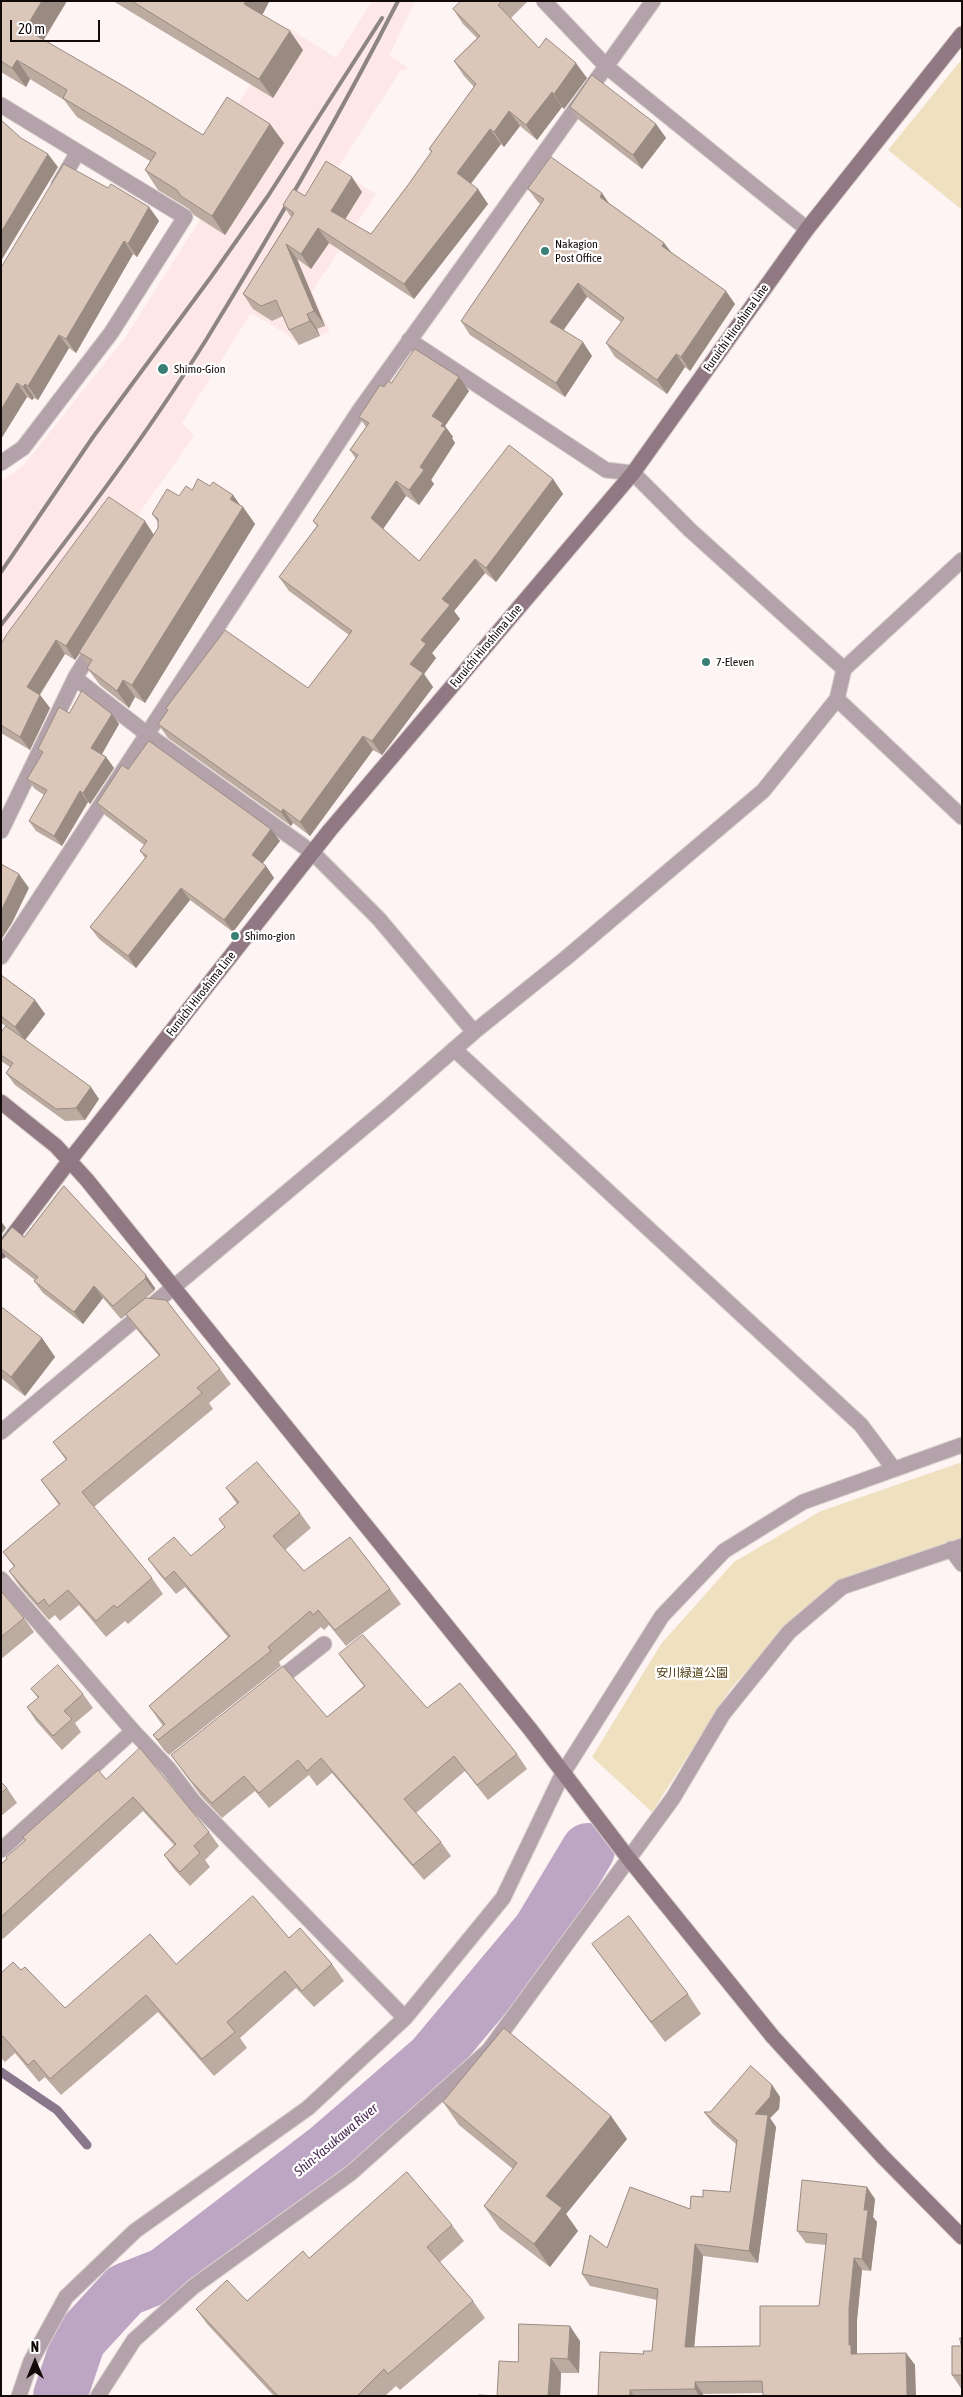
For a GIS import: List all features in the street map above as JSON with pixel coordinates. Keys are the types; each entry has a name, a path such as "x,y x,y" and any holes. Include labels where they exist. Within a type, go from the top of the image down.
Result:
{"main road":[{"name":"Furuichi Hiroshima Line","path":"1,1251 70,1160 313,853 633,473 807,229 962,34"},
{"path":"1,1102 70,1160 174,1287 772,2037 882,2156 962,2238"}],"street":[{"path":"544,1 607,67 807,229"},
{"path":"1,957 312,482 409,340 653,1"},
{"path":"1,105 185,217 111,333 23,448 1,462"},
{"path":"53,194 78,152"},
{"path":"409,340 606,470 633,473 690,530 844,669"},
{"path":"1,1432 474,1032 566,958 763,791 837,699 844,669 962,560"},
{"path":"1,831 75,678 106,629"},
{"path":"75,678 147,734 313,853 379,919 474,1032"},
{"path":"837,699 962,817"},
{"path":"454,1050 862,1425 894,1469"},
{"path":"19,2396 31,2362 66,2297 135,2231 308,2108 405,2018 502,1898 563,1773 662,1616 724,1550 803,1502 962,1445"},
{"path":"98,2396 134,2340 193,2287 351,2173 489,2050 673,1798 723,1714 789,1632 842,1587 956,1547 962,1564"},
{"path":"1,1580 133,1731 172,1765 194,1802 405,2018"},
{"path":"262,1694 324,1644"},
{"path":"1,1850 133,1731"}],"shaded area":[{"path":"372,1 415,1 389,56 408,67 405,71 401,70 337,169 376,194 312,292 330,332 298,345 285,333 251,313 182,423 194,436 136,518 1,649 1,481 23,466 124,339 201,218 221,132 286,26 336,58"}],"green space":[{"path":"962,59 962,210 888,150"},
{"name":"安川緑道公園","path":"962,1462 962,1538 842,1579 797,1614 730,1690 652,1812 592,1757 661,1644 734,1562 821,1511"}],"building":[{"path":"1,1 42,1 25,29 203,135 227,97 270,124 212,216 181,196 177,190 145,170 156,153 63,98 67,90 17,60 12,68 1,61"},
{"path":"132,1 246,1 244,4 290,31 259,79"},
{"path":"461,1 502,1 498,5 539,48 546,38 576,63 554,94 552,92 526,125 509,111 494,132 490,129 457,173 478,189 404,284 318,228 301,254 286,244 314,311 307,314 310,321 289,330 276,300 261,306 243,294 294,213 283,205 293,189 305,196 326,161 352,177 331,211 371,234 432,151 429,149 476,84 454,61 480,36 453,9"},
{"path":"592,75 656,124 633,155 570,107"},
{"path":"1,120 21,138 48,154 1,232"},
{"path":"551,157 602,193 600,197 664,243 662,246 726,291 681,357 676,354 657,380 606,343 624,318 578,283 550,322 583,342 556,383 461,321 544,199 528,189"},
{"path":"64,164 108,188 111,184 149,207 128,244 124,241 66,339 59,335 28,386 25,384 23,387 17,383 1,410 1,268"},
{"path":"415,349 459,377 432,416 443,423 441,426 446,428 420,467 424,470 409,490 396,481 371,518 419,561 509,445 553,479 486,568 475,559 442,599 450,605 421,640 426,644 410,664 423,673 372,741 363,736 300,822 283,809 281,812 158,724 168,710 166,708 225,630 308,688 352,631 279,577 318,525 313,521 358,455 350,450 369,423 359,417 380,385 384,387 388,381 391,383"},
{"path":"198,479 210,486 213,482 233,495 230,499 243,507 132,685 123,680 117,691 87,668 92,660 79,652 158,528 158,519 152,514 167,489 179,496 186,486 192,490"},
{"path":"109,497 145,521 66,646 56,640 27,687 40,695 20,737 1,725 1,644"},
{"path":"82,691 112,714 91,748 106,757 83,793 80,791 54,836 29,821 47,790 27,779 43,752 38,749 59,707 69,713"},
{"path":"149,741 271,829 252,855 266,866 224,920 181,888 128,956 90,927 147,856 140,851 147,841 97,803 122,765 128,769"},
{"path":"1,864 19,874 1,911"},
{"path":"1,975 35,1000 15,1027 1,1016"},
{"path":"6,1026 91,1087 76,1108 56,1109 6,1073 13,1063 1,1055 1,1033"},
{"path":"64,1186 146,1275 145,1279 113,1306 94,1286 74,1312 34,1281 38,1277 1,1248 1,1241 12,1227 24,1237"},
{"path":"146,1298 166,1300 220,1369 197,1388 202,1393 82,1492 152,1578 117,1608 114,1605 96,1621 68,1590 49,1606 44,1599 38,1604 9,1571 15,1566 3,1552 60,1504 41,1480 67,1459 53,1442 160,1355 126,1314"},
{"path":"3,1308 42,1338 11,1377 1,1369 1,1310"},
{"path":"257,1462 300,1513 273,1536 304,1571 350,1537 390,1589 335,1630 318,1610 313,1615 310,1611 268,1647 271,1651 158,1740 153,1735 165,1724 149,1706 230,1636 174,1571 165,1579 148,1559 174,1537 191,1556 225,1527 219,1519 239,1502 226,1488"},
{"path":"1,1591 24,1618 1,1637"},
{"path":"363,1635 427,1708 460,1683 517,1754 477,1785 454,1756 404,1799 441,1842 413,1865 321,1758 307,1771 298,1760 259,1793 244,1776 212,1803 191,1781 171,1755 283,1666 327,1717 365,1686 339,1654"},
{"path":"58,1665 83,1694 64,1711 72,1719 53,1736 27,1707 39,1697 31,1689"},
{"path":"140,1748 209,1832 194,1846 200,1853 180,1872 164,1855 176,1844 133,1797 1,1917 1,1864 7,1859 6,1857 26,1840 23,1837 98,1770 106,1779"},
{"path":"1,1782 7,1788 1,1793"},
{"path":"253,1896 289,1938 300,1928 332,1964 302,1991 285,1971 227,2022 235,2032 202,2059 146,1995 50,2079 34,2060 28,2065 3,2036 1,2038 1,1973 13,1962 21,1970 25,1967 65,2008 150,1934 176,1964"},
{"path":"629,1916 688,1994 651,2022 592,1944"},
{"path":"504,2028 611,2116 546,2196 562,2208 534,2244 484,2206 517,2163 443,2102"},
{"path":"751,2066 772,2085 770,2097 755,2114 768,2115 749,2251 695,2244 685,2347 760,2346 760,2306 819,2306 827,2234 797,2231 802,2180 867,2187 864,2210 868,2210 862,2259 854,2258 849,2308 849,2345 851,2345 851,2354 906,2353 907,2396 763,2396 762,2381 695,2382 695,2389 630,2390 630,2396 598,2396 600,2352 644,2354 643,2351 652,2351 658,2289 582,2274 590,2235 607,2248 630,2187 690,2209 691,2196 703,2197 703,2190 730,2192 737,2140 704,2112 710,2112"},
{"path":"407,2172 452,2225 427,2247 473,2301 388,2374 384,2369 357,2396 278,2396 196,2309 227,2280 247,2301 303,2251 309,2258"},
{"path":"519,2324 570,2326 568,2359 551,2358 548,2396 497,2396 499,2361 518,2362"},
{"path":"960,2338 962,2338 962,2375 952,2375 952,2346 961,2346"}],"waterway":[{"name":"Shin-Yasukawa River","path":"60,2396 79,2340 125,2290 165,2274 328,2149 432,2059 540,1930 588,1850"},
{"path":"1,2072 57,2110 87,2145"},
{"path":"120,2268 125,2290"}],"railway":[{"path":"1,625 107,485 158,413 206,340 305,172 353,87 398,1"},
{"path":"1,572 93,437 268,196 382,18"}],"place":[{"name":"Nakagion Post Office","path":"545,251"},
{"name":"Shimo-Gion","path":"163,369"},
{"name":"7-Eleven","path":"706,662"},
{"name":"Shimo-gion","path":"235,936"}]}
